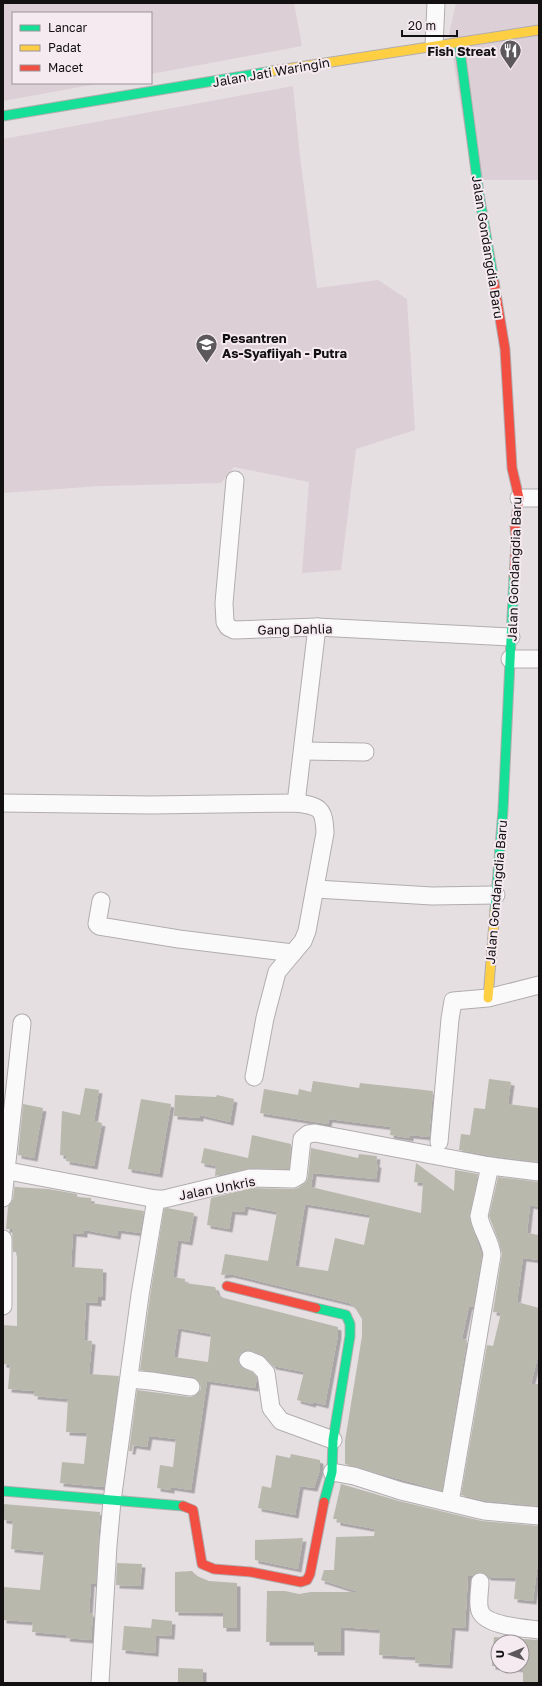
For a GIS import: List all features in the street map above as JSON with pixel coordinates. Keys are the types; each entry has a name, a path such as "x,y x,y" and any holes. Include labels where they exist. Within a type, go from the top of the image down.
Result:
{"street":[{"path":"434,46 436,3"},
{"name":"Jalan Jati Waringin","path":"3,116 370,55 539,30"},
{"name":"Jalan Gondangdia Baru","path":"459,43 479,194 504,350 512,468 519,498 515,526 516,544 503,810 488,998"},
{"name":"Gang Dahlia","path":"235,480 224,602 225,622 228,627 234,630 317,627 511,636"},
{"path":"519,498 539,498"},
{"path":"296,803 317,627"},
{"path":"510,660 539,659"},
{"path":"302,751 365,752"},
{"path":"3,803 150,805 296,803 315,806 320,809 324,818 325,833 316,889 307,930 303,941 277,972 265,1018 254,1077"},
{"path":"316,889 432,896 496,895"},
{"path":"101,902 96,924 99,926 179,939 293,953"},
{"path":"439,1142 450,1019 453,1001 488,998 539,985"},
{"path":"3,1198 4,1171 22,1023"},
{"name":"Jalan Unkris","path":"4,1171 156,1199 164,1199 250,1178 293,1179 298,1176 302,1139 308,1134 315,1133 490,1166 539,1172"},
{"path":"450,1502 492,1255 489,1242 480,1223 480,1216 490,1166"},
{"path":"100,1683 112,1501 140,1295 156,1199"},
{"path":"3,1239 3,1306"},
{"path":"3,1491 185,1506 193,1510 202,1564 214,1569 251,1572 301,1582 307,1580 310,1574 326,1494 332,1472 333,1440 350,1336 350,1324 346,1315 227,1286"},
{"path":"248,1360 258,1364 266,1374 271,1408 281,1421 333,1440"},
{"path":"129,1379 191,1387"},
{"path":"332,1472 354,1476 401,1490 484,1511 539,1516"},
{"path":"480,1582 480,1609 486,1618 494,1622 539,1630"}],"shaded area":[{"path":"3,3 294,3 302,46 152,74 152,12 12,12 12,84 96,84 3,101"},
{"path":"456,3 539,3 539,180 473,180 449,34"},
{"name":"Pesantren As-Syafiiyah - Putra","path":"293,86 300,157 317,288 378,280 407,299 415,430 356,449 341,570 302,573 309,482 234,467 221,483 101,486 3,493 3,139"}],"building":[{"path":"489,1079 511,1082 508,1104 539,1108 539,1148 537,1162 459,1150 461,1134 470,1135 474,1108 485,1109"},
{"path":"313,1081 359,1088 360,1083 433,1091 429,1137 410,1135 410,1138 390,1135 391,1127 329,1119 328,1124 260,1113 264,1089 298,1095 299,1089 311,1092"},
{"path":"85,1088 99,1090 94,1121 102,1123 94,1166 66,1161 67,1156 60,1155 62,1111 80,1115"},
{"path":"175,1095 216,1097 217,1095 234,1099 230,1122 200,1115 200,1118 174,1116"},
{"path":"141,1099 171,1104 159,1174 128,1169"},
{"path":"23,1104 43,1108 34,1158 18,1155"},
{"path":"252,1135 291,1144 289,1169 250,1168 215,1176 216,1166 201,1163 204,1148 248,1158"},
{"path":"311,1148 358,1158 359,1154 377,1156 376,1164 378,1164 376,1179 313,1173 311,1187 421,1213 423,1183 414,1182 416,1163 454,1191 455,1170 478,1174 469,1218 482,1255 473,1307 469,1306 462,1339 467,1340 442,1491 345,1464 345,1441 362,1336 362,1319 354,1306 349,1303 230,1274 221,1275 225,1254 268,1261 277,1212 245,1206 244,1212 232,1211 229,1229 207,1225 211,1198 251,1188 298,1188 306,1182 308,1177","holes":["305,1204 370,1215 364,1245 335,1238 328,1271 295,1266"]},
{"path":"498,1177 539,1182 539,1207 530,1205 527,1233 539,1235 539,1260 523,1258 517,1302 539,1308 539,1352 531,1384 539,1384 539,1506 486,1501 461,1495 487,1345 493,1346 501,1313 493,1312 502,1254 489,1216"},
{"path":"15,1182 15,1187 48,1189 77,1194 77,1197 91,1198 91,1203 144,1211 140,1233 118,1230 117,1236 84,1230 84,1234 73,1233 71,1267 103,1269 102,1297 98,1297 98,1303 86,1302 84,1340 92,1341 89,1374 119,1376 104,1487 60,1483 62,1462 84,1464 87,1433 66,1432 68,1399 34,1396 35,1391 8,1389 10,1365 3,1364 3,1325 17,1326 17,1252 13,1252 12,1229 6,1229 8,1207 13,1199"},
{"path":"167,1208 194,1213 189,1242 178,1240 173,1277 185,1279 185,1283 215,1287 218,1295 224,1298 338,1327 338,1335 325,1405 313,1402 312,1404 297,1400 304,1372 273,1366 262,1355 251,1351 242,1352 238,1361 240,1366 252,1372 257,1377 255,1388 207,1381 191,1490 171,1487 171,1490 157,1488 160,1465 173,1467 176,1439 149,1436 147,1447 133,1445 132,1451 129,1451 137,1390 190,1397 195,1396 201,1389 200,1383 193,1377 140,1370 164,1209","holes":["178,1328 211,1334 208,1362 174,1357"]},
{"path":"291,1454 320,1460 320,1470 314,1488 300,1486 295,1515 258,1508 262,1486 271,1488 276,1455 290,1458"},
{"path":"341,1484 399,1501 482,1521 539,1526 539,1554 533,1601 514,1599 516,1578 488,1577 481,1572 468,1576 465,1628 452,1627 449,1665 415,1663 416,1657 379,1655 380,1630 341,1627 341,1652 314,1652 314,1642 266,1642 267,1591 285,1591 299,1594 311,1592 359,1592 321,1580 324,1570 334,1570 336,1537 374,1536 375,1529 337,1522 337,1519 333,1519"},
{"path":"3,1504 100,1512 96,1584 91,1583 89,1613 93,1614 91,1640 66,1638 67,1635 32,1632 33,1622 3,1620 3,1587 40,1590 44,1552 11,1549 13,1521 3,1520"},
{"path":"303,1538 298,1569 255,1560 255,1540"},
{"path":"117,1563 142,1564 140,1586 116,1585"},
{"path":"192,1571 197,1576 209,1581 237,1583 237,1628 223,1628 223,1613 175,1612 175,1572"},
{"path":"152,1619 172,1621 171,1636 156,1635 155,1653 122,1650 124,1626 151,1628"},
{"path":"530,1639 539,1640 539,1683 523,1682 523,1674 530,1674"},
{"path":"178,1668 203,1669 203,1683 178,1683"}],"traffic: fast":[{"path":"459,43 479,194 494,282"},
{"path":"3,116 273,71"},
{"path":"495,910 503,810 514,576"},
{"path":"316,1308 346,1315 350,1324 350,1336 333,1440 332,1472 324,1502"},
{"path":"3,1491 183,1506"}],"traffic: slow":[{"path":"273,71 539,30"},
{"path":"488,998 495,910"}],"traffic: jam":[{"path":"494,282 505,349 512,468 519,498 515,526 516,544 514,576"},
{"path":"227,1286 316,1308"},
{"path":"183,1506 193,1510 202,1564 214,1569 251,1572 301,1582 307,1580 310,1574 324,1502"}],"place":[{"name":"Fish Streat","path":"511,70"},
{"name":"Pesantren As-Syafiiyah - Putra","path":"207,364"}]}
